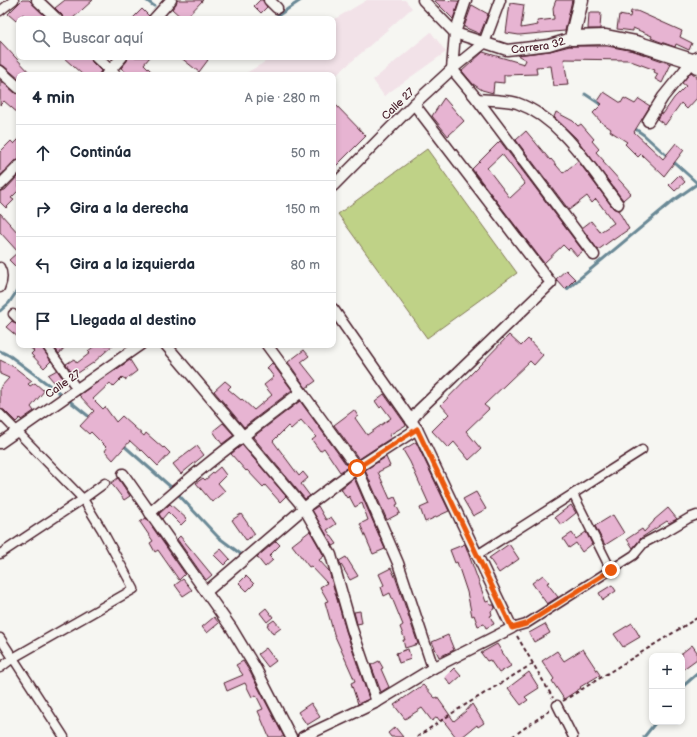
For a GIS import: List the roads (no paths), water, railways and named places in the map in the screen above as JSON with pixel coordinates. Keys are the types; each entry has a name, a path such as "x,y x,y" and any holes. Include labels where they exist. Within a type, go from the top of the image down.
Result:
{"main road":[{"name":"Carrera 32","path":"581,0 572,38 606,37 636,43 695,61"}],"street":[{"path":"0,11 14,0"},
{"path":"38,0 54,16"},
{"path":"157,16 171,0"},
{"path":"269,0 278,8"},
{"name":"Carrera 32","path":"423,0 455,33 507,50 549,45 572,38"},
{"path":"466,0 455,33 452,69 477,99 594,255"},
{"path":"484,43 500,0"},
{"name":"Calle 27","path":"336,183 414,104 452,69 484,43"},
{"path":"98,60 108,72"},
{"path":"111,72 120,60"},
{"path":"648,121 664,98 695,61"},
{"path":"0,71 16,85"},
{"path":"477,99 516,103 544,117 567,137 618,204"},
{"path":"206,592 304,508 414,425 419,410 550,283 414,104"},
{"path":"0,185 16,169"},
{"path":"0,267 3,278 0,288"},
{"path":"336,313 414,425 512,628"},
{"path":"48,348 77,388"},
{"name":"Calle 27","path":"0,443 136,348"},
{"path":"169,348 304,508 332,555 352,629 377,702"},
{"path":"269,348 357,468 398,562 433,668"},
{"path":"150,513 172,493 301,392"},
{"path":"0,414 83,500 102,530 134,589 13,658 0,668"},
{"path":"477,555 642,450"},
{"path":"123,474 206,592 256,668 291,737"},
{"path":"0,554 83,500 105,483"},
{"path":"573,494 611,570"},
{"path":"303,737 377,702 433,668 512,628 526,624 634,555 644,543 697,515"},
{"path":"0,638 64,737"},
{"path":"557,705 573,737"}],"waterway":[{"path":"146,0 154,6"},
{"path":"277,16 301,0"},
{"path":"585,94 603,106"},
{"path":"634,128 644,135 697,183"},
{"path":"567,289 674,200 697,184"},
{"path":"0,311 9,303 16,292"},
{"path":"0,351 10,356 61,394"},
{"path":"67,399 92,419"},
{"path":"122,444 172,488"},
{"path":"176,492 218,537 242,555"},
{"path":"685,684 697,674"},
{"path":"644,737 654,725"}]}
